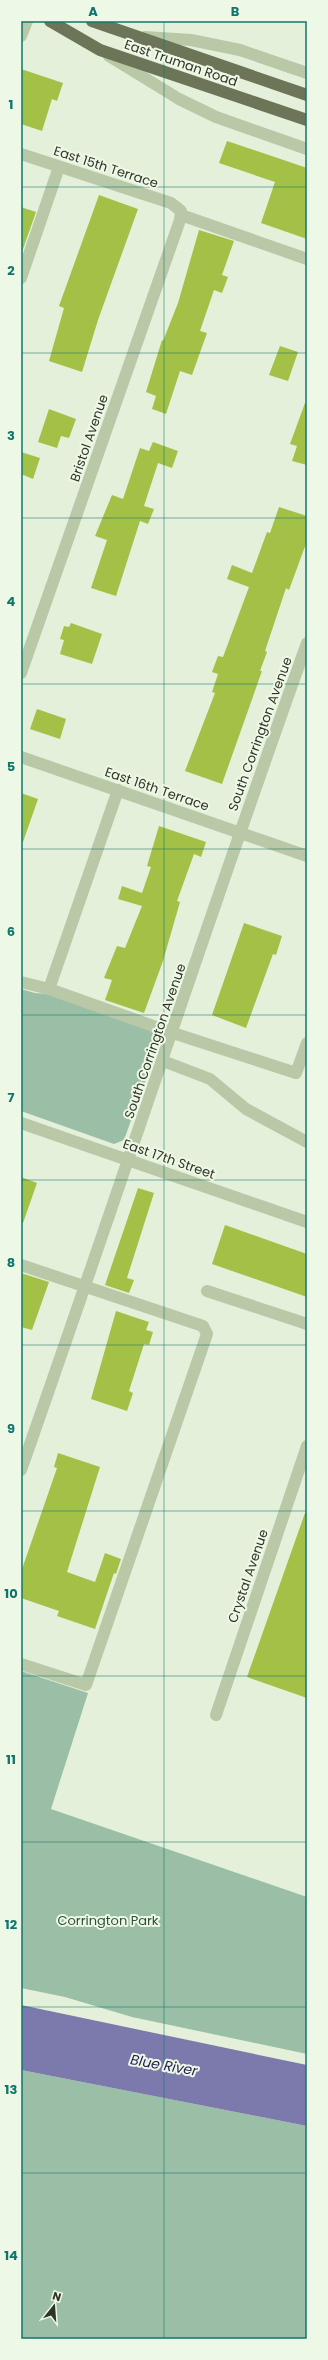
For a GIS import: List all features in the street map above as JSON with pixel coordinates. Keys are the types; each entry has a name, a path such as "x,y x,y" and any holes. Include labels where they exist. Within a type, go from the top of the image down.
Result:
{"main road":[{"name":"East Truman Road","path":"50,21 100,50 307,120"},
{"name":"East Truman Road","path":"92,21 307,95"}],"street":[{"path":"21,36 27,21"},
{"path":"144,38 191,40 240,50 307,73"},
{"path":"100,50 179,99 210,114 307,148"},
{"name":"East 15th Terrace","path":"21,154 171,204 181,213 307,259"},
{"path":"21,278 59,167"},
{"name":"Bristol Avenue","path":"21,673 181,213"},
{"name":"South Corrington Avenue","path":"21,1470 130,1160 239,832 307,643"},
{"name":"East 16th Terrace","path":"21,757 307,856"},
{"path":"49,989 118,790"},
{"path":"21,982 49,989 173,1033 296,1073 307,1043"},
{"path":"163,1061 210,1079 246,1109 307,1142"},
{"name":"East 17th Street","path":"21,1123 307,1222"},
{"path":"21,1265 203,1326 207,1334 86,1685 23,1664"},
{"path":"207,1291 307,1324"},
{"name":"Crystal Avenue","path":"216,1715 307,1446"}],"green space":[{"path":"21,989 35,993 48,994 162,1034 124,1140 114,1144 21,1111"},
{"name":"Corrington Park","path":"21,1671 88,1693 51,1809 307,1897 307,2054 132,2017 65,1997 21,1988"},
{"path":"21,2070 307,2126 307,2339 21,2339"}],"water":[{"name":"Blue River","path":"21,2005 307,2065 307,2126 21,2070"}],"building":[{"path":"21,69 63,83 57,101 52,99 42,131 21,124"},
{"path":"227,141 307,168 307,239 261,223 275,182 219,163"},
{"path":"99,195 138,209 98,320 82,372 49,361 64,308 59,306"},
{"path":"21,207 36,212 22,252 21,252"},
{"path":"199,230 234,241 222,275 228,277 222,293 214,290 200,331 207,333 192,375 180,371 166,414 152,409 156,396 146,392 162,340 163,341 178,303"},
{"path":"280,346 298,352 288,381 269,375"},
{"path":"305,403 307,404 307,465 292,461 297,446 290,444"},
{"path":"49,409 76,419 69,438 61,436 57,448 38,442"},
{"path":"153,442 178,451 172,468 158,463 144,506 154,509 148,524 140,521 116,596 91,588 107,540 95,536 112,495 123,499 140,448 149,451"},
{"path":"21,452 40,458 33,479 21,474"},
{"path":"279,507 307,516 307,541 289,590 286,588 265,651 267,652 260,671 262,671 222,784 185,771 215,693 212,692 218,674 212,672 218,656 223,657 249,587 227,579 232,565 252,573 267,532 270,533"},
{"path":"71,623 102,634 92,664 60,654 64,640 60,639 64,626 69,627"},
{"path":"37,709 66,719 60,739 30,729"},
{"path":"21,793 38,799 23,842 21,842"},
{"path":"159,826 206,842 201,857 194,854 177,901 180,902 163,961 144,1013 105,1000 112,980 104,978 117,946 125,948 142,906 118,899 122,886 142,893 151,867 147,866"},
{"path":"244,923 282,936 276,955 273,954 246,1028 212,1015"},
{"path":"21,1177 37,1183 23,1223 21,1223"},
{"path":"138,1188 154,1193 127,1278 134,1280 129,1293 105,1285"},
{"path":"225,1225 307,1254 307,1297 212,1264"},
{"path":"21,1273 49,1282 32,1330 21,1327"},
{"path":"116,1311 149,1322 146,1330 153,1332 149,1345 144,1344 129,1391 133,1393 127,1411 91,1399"},
{"path":"58,1453 100,1467 67,1572 95,1582 105,1553 121,1559 116,1574 114,1573 95,1629 57,1616 59,1611 21,1598 21,1572 57,1468 54,1467"},
{"path":"305,1513 307,1513 307,1698 247,1677"}]}
